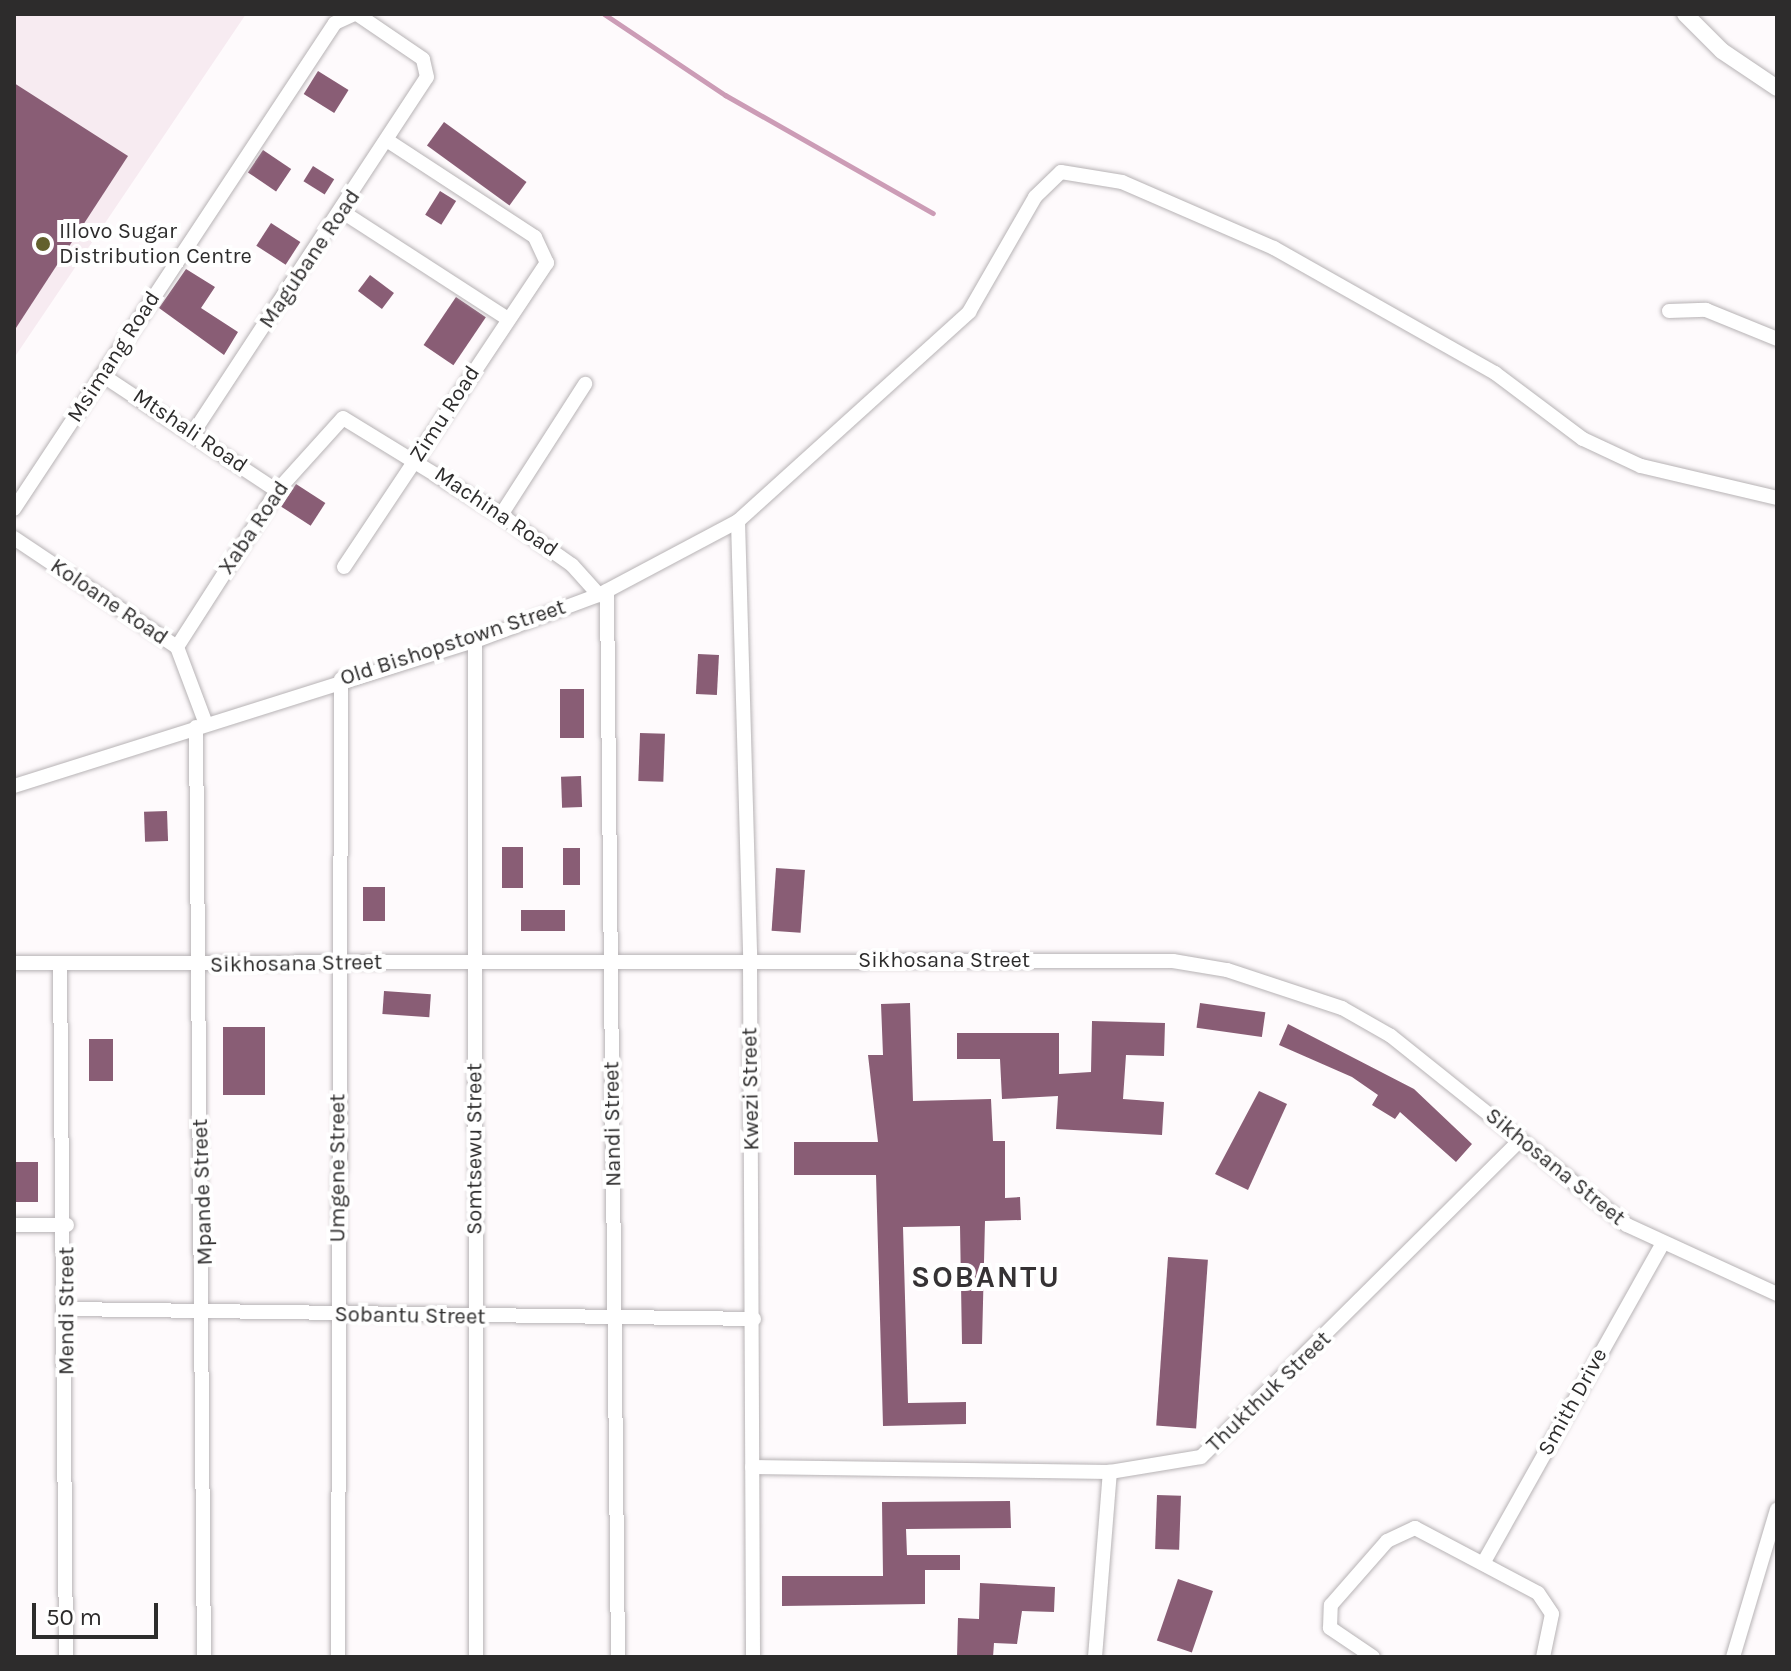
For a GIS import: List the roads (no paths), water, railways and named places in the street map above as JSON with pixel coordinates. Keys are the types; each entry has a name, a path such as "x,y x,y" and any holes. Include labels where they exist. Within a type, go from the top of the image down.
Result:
{"street":[{"name":"Msimang Road","path":"14,509 335,23 356,14 423,59 423,85"},
{"path":"1685,14 1722,51 1777,88"},
{"name":"Magubane Road","path":"195,430 390,142 423,85"},
{"name":"Zimu Road","path":"344,567 547,263 535,237 390,142"},
{"name":"Old Bishopstown Street","path":"14,786 341,679 475,641 603,593 738,521 937,346 985,286 1035,197 1061,172 1122,182 1274,248 1446,343 1583,439 1641,466 1777,498"},
{"path":"341,211 508,319"},
{"path":"1669,311 1706,310 1777,339"},
{"name":"Mtshali Road","path":"102,375 195,430 277,491"},
{"path":"501,515 585,384"},
{"name":"Machina Road","path":"343,418 416,458 501,515 572,565 603,593"},
{"name":"Xaba Road","path":"177,647 277,491 343,418"},
{"name":"Kwezi Street","path":"738,521 750,961 754,1319 753,1657"},
{"name":"Koloane Road","path":"14,538 177,647 201,725"},
{"name":"Nandi Street","path":"603,593 612,961 618,1657"},
{"name":"Somtsewu Street","path":"475,641 476,1657"},
{"name":"Umgene Street","path":"338,1657 341,679"},
{"name":"Mpande Street","path":"201,725 196,966 206,1311 204,1657"},
{"name":"Sikhosana Street","path":"14,963 196,966 476,961 1173,961 1227,970 1342,1008 1391,1036 1588,1198 1662,1244 1777,1294"},
{"name":"Mendi Street","path":"60,965 67,1225 66,1657"},
{"name":"Thukthuk Street","path":"752,1467 1110,1472 1176,1465 1225,1438 1518,1142"},
{"path":"14,1225 67,1225"},
{"name":"Smith Drive","path":"1485,1560 1662,1244"},
{"name":"Sobantu Street","path":"67,1309 754,1319"},
{"path":"1095,1657 1110,1472"},
{"path":"1733,1657 1777,1509"},
{"path":"1373,1657 1330,1628 1328,1614 1387,1541 1415,1528 1485,1560 1548,1604 1543,1657"}],"waterway":[{"path":"604,14 725,95 933,213"}],"place":[{"name":"Illovo Sugar Distribution Centre","path":"43,244"}],"district":[{"name":"SOBANTU","path":"986,1277"}]}
